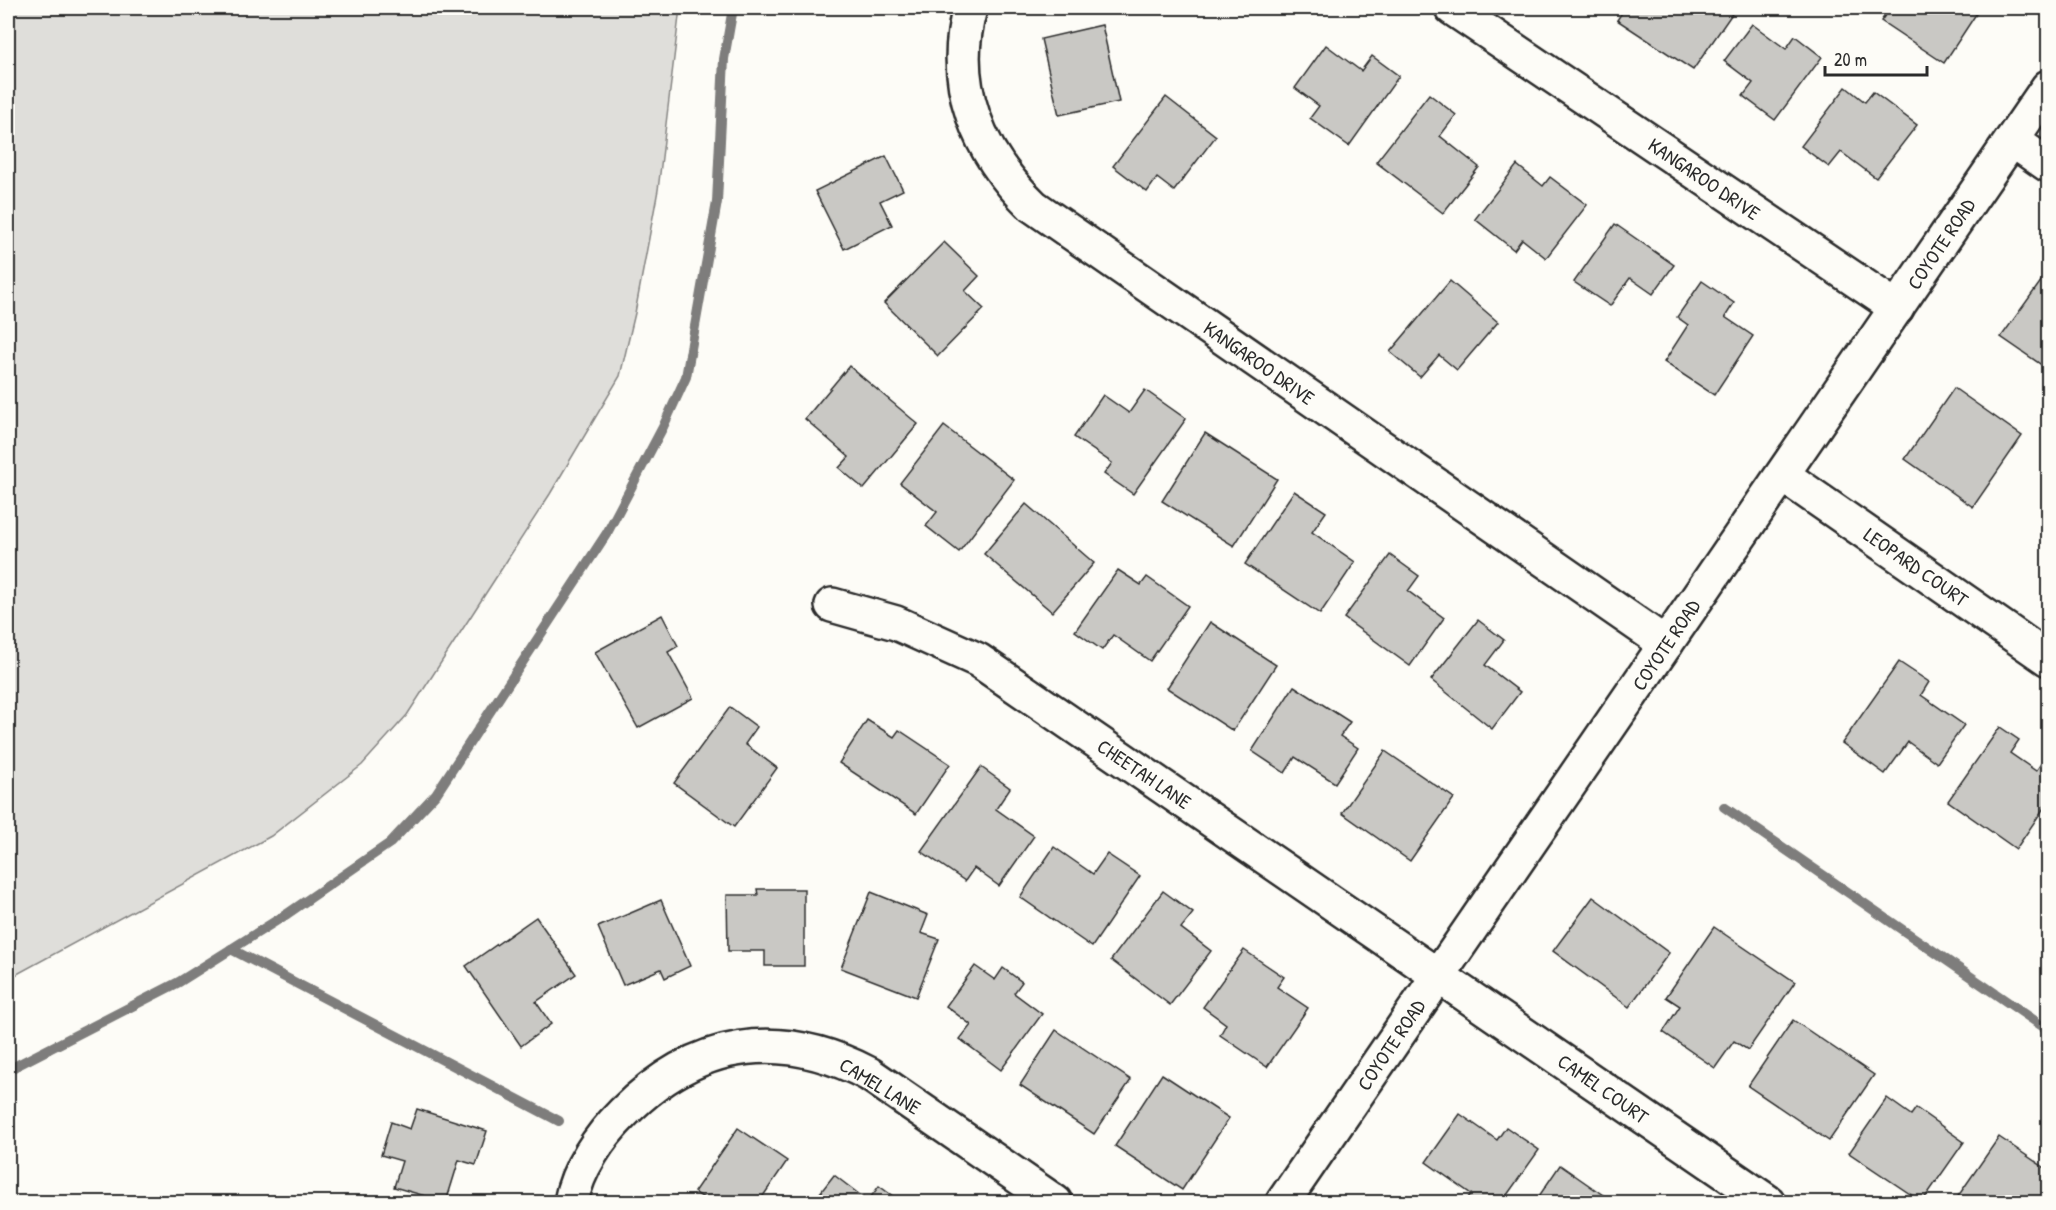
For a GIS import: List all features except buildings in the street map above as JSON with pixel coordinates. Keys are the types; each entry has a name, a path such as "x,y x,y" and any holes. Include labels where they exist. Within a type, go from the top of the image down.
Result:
{"street":[{"name":"KANGAROO DRIVE","path":"970,8 964,48 964,77 970,106 979,135 993,162 1011,186 1033,206 1666,644"},
{"name":"KANGAROO DRIVE","path":"1452,8 1897,308"},
{"name":"COYOTE ROAD","path":"1283,1203 2049,87"},
{"path":"2012,140 2049,165"},
{"name":"LEOPARD COURT","path":"1782,475 2049,659"},
{"name":"CHEETAH LANE","path":"832,605 896,623 978,660 1439,976"},
{"name":"CAMEL COURT","path":"1439,976 1768,1203"},
{"name":"CAMEL LANE","path":"571,1203 587,1161 608,1128 637,1099 674,1073 696,1061 745,1047 772,1046 822,1053 869,1074 1055,1203"}],"shaded area":[{"path":"8,8 680,8 658,190 635,313 620,376 550,494 407,715 362,765 271,836 8,979"}],"waterway":[{"path":"8,1070 179,982 287,914 390,843 436,794 607,533 663,427 686,377 717,202 724,59 733,8"},
{"path":"1724,807 2048,1030"},
{"path":"231,949 559,1121"}]}
